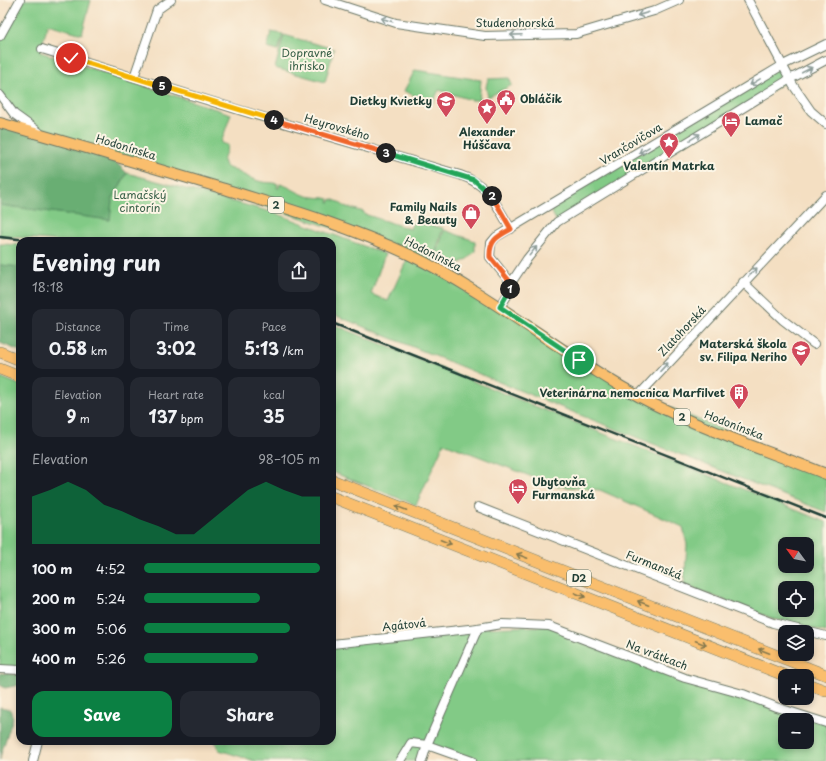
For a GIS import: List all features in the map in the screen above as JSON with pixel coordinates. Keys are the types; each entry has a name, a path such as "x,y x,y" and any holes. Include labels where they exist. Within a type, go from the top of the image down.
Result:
{"highway":[{"path":"0,352 16,358"},
{"path":"0,369 16,375"},
{"name":"D2","path":"336,482 826,675"},
{"name":"D2","path":"336,499 778,673"},
{"path":"814,687 826,691"}],"main road":[{"name":"Hodonínska","path":"0,123 291,210 356,231 441,270 500,307 548,341 638,396 693,422 826,474"}],"street":[{"path":"0,42 0,34 20,0"},
{"path":"134,77 157,10 170,0"},
{"name":"Studenohorská","path":"325,0 396,23 485,36 576,34 654,11 679,0"},
{"path":"748,0 790,79 811,111 826,124"},
{"name":"Vrančovičova","path":"511,283 490,257 489,249 491,243 496,237 783,65 826,44"},
{"name":"Heyrovského","path":"42,49 474,180 491,195 511,229"},
{"path":"500,307 510,291 511,283 527,259 557,222 790,79 826,60"},
{"path":"0,95 14,114 45,136"},
{"name":"Zlatohorská","path":"638,396 826,195"},
{"path":"743,282 783,320 814,344"},
{"name":"Furmanská","path":"478,507 773,623 826,636"},
{"name":"Na vrátkach","path":"478,628 502,624 549,626 685,678 743,694 776,707 826,723"},
{"path":"422,761 427,744 478,628"},
{"name":"Agátová","path":"336,644 478,628"},
{"path":"0,669 16,670"},
{"path":"400,761 411,743 427,744 472,761"},
{"path":"33,761 37,745"}],"green space":[{"name":"Lamačský cintorín","path":"20,0 91,0 82,34 48,24 40,52 231,114 221,143 228,145 223,161 227,167 250,178 262,182 278,184 277,188 279,188 280,184 304,195 329,199 328,202 330,202 331,199 344,206 364,212 364,214 410,229 413,222 443,228 434,258 429,264 622,387 826,474 826,512 585,417 336,316 336,237 16,237 0,236 0,205 110,220 112,200 127,173 275,213 385,254 371,294 388,301 409,255 392,247 45,136 27,124 0,95 1,32"},
{"path":"271,32 283,34 278,51 267,48"},
{"name":"Dopravné ihrisko","path":"284,35 334,49 325,82 275,68"},
{"path":"783,65 790,79 557,222 549,207"},
{"path":"415,70 481,80 479,100 471,100 439,90 432,104 404,91"},
{"path":"509,78 512,85 488,97 486,87 488,79"},
{"path":"0,123 106,153 127,173 112,200 110,220 0,205"},
{"path":"444,230 475,241 475,251 466,260 457,263 448,262 436,257"},
{"path":"0,244 16,245 16,267 0,265"},
{"path":"0,265 16,267 16,349 0,343"},
{"path":"336,326 826,522 826,632 814,629 814,625 798,625 774,619 684,585 687,545 683,527 600,490 556,486 444,443 416,505 336,474"},
{"path":"0,377 16,383 16,670 0,669"},
{"path":"549,626 685,678 795,713 778,713 778,749 814,749 814,719 826,723 826,761 472,761 427,745 422,761 255,761 219,750 217,745 336,745 336,644 478,628"},
{"path":"0,673 16,675 16,686 5,688 0,685"},
{"path":"0,707 10,709 13,718 0,761"}],"railway":[{"path":"0,237 16,239"},
{"path":"336,325 826,518"}],"place":[{"name":"Obláčik","path":"506,116"},
{"name":"Dietky Kvietky","path":"446,118"},
{"name":"Alexander Húščava","path":"487,125"},
{"name":"Lamač","path":"731,138"},
{"name":"Valentín Matrka","path":"669,159"},
{"name":"Family Nails & Beauty","path":"471,230"},
{"name":"Materská škola sv. Filipa Neriho","path":"801,367"},
{"name":"Veterinárna nemocnica Marfilvet","path":"739,410"},
{"name":"Ubytovňa Furmanská","path":"518,505"}],"route":[{"path":"71,58 474,180 491,195 511,229 496,237 491,243 489,249 490,257 511,283 510,291 500,307 548,341 579,360"}]}
